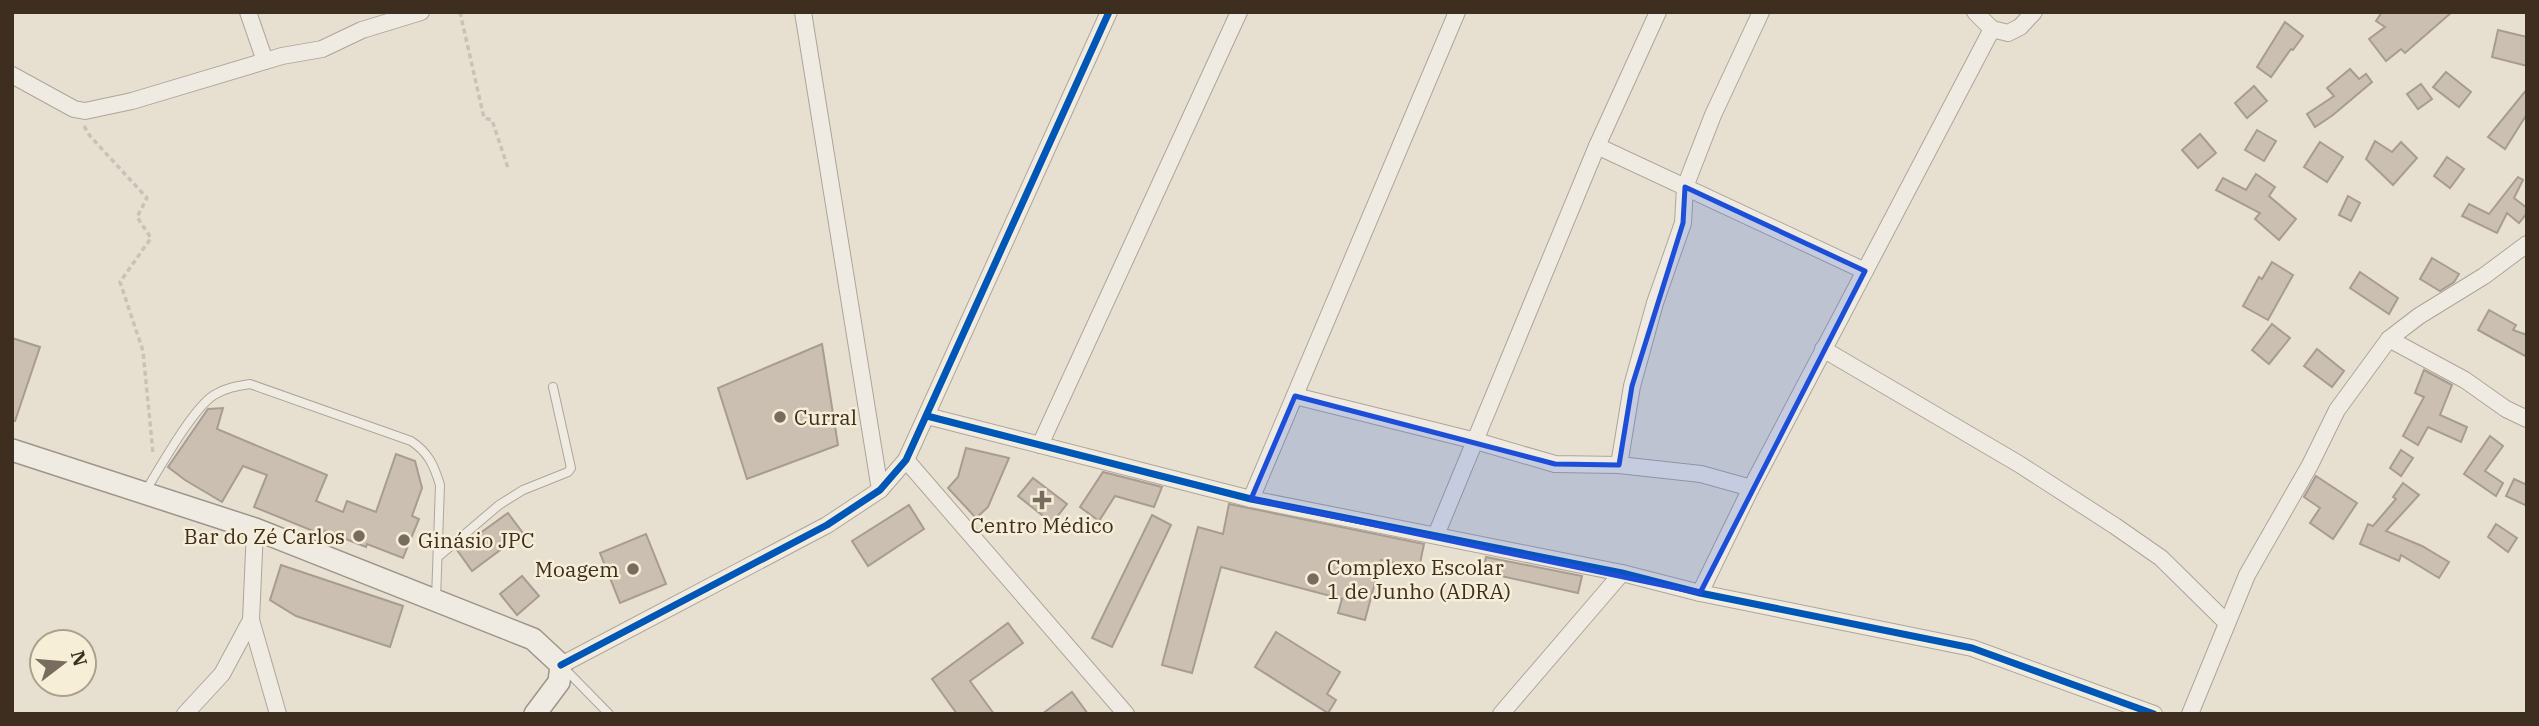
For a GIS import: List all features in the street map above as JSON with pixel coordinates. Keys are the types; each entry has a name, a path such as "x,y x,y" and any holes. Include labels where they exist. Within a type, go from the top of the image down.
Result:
{"main road":[{"path":"12,450 255,529 533,639 561,665 559,682 535,714"}],"street":[{"path":"248,12 265,61"},
{"path":"12,75 74,109 85,111 132,101 265,61 323,49 362,30 421,12"},
{"path":"803,12 880,490"},
{"path":"561,665 827,525 880,490 906,460 1108,12"},
{"path":"1040,445 1240,12"},
{"path":"1251,499 1457,12"},
{"path":"1436,534 1597,146 1658,12"},
{"path":"1619,465 1632,386 1655,303 1683,223 1685,187 1713,115 1762,12"},
{"path":"1975,12 1993,29 2008,33 2020,27 2034,12"},
{"path":"1700,593 1823,349 1993,29"},
{"path":"1597,146 1865,271"},
{"path":"2190,714 2247,575 2310,465 2337,410 2389,339 2527,244"},
{"path":"2389,339 2465,380 2506,409 2527,419"},
{"path":"1823,349 2019,464 2115,526 2161,558 2227,622"},
{"path":"1295,396 1476,441 1555,464 1619,465 1701,474 1751,488"},
{"path":"927,416 1251,499 1436,534 1622,573 1700,593 1972,648 2154,714"},
{"path":"906,460 1126,714"},
{"path":"255,529 251,620 278,714"},
{"path":"1501,714 1622,573"},
{"path":"185,714 222,674 251,620"}],"lane":[{"path":"145,492 198,410 212,396 229,388 250,384 411,441 424,450 435,467 440,485 436,599"},
{"path":"438,557 499,505 523,490 568,472 571,468 553,387"},
{"path":"561,665 609,714"}],"path":[{"path":"460,12 484,118 492,120 500,151 508,168"},
{"path":"74,109 90,136 147,198 137,216 150,238 120,282 143,351 153,454"}],"highlighted area":[{"path":"1685,187 1865,271 1700,593 1251,499 1295,396 1555,464 1619,465 1632,386 1683,223"}],"building":[{"path":"2382,12 2452,12 2405,53 2401,49 2386,61 2369,39 2385,27 2376,21"},
{"path":"2285,22 2303,36 2271,77 2257,67"},
{"path":"2498,30 2527,37 2527,66 2492,57"},
{"path":"2350,69 2359,79 2366,74 2372,82 2315,127 2307,114 2334,96 2327,88"},
{"path":"2446,72 2471,92 2459,107 2433,87"},
{"path":"2421,84 2432,99 2418,109 2407,94"},
{"path":"2254,86 2267,101 2247,118 2235,103"},
{"path":"2527,89 2527,114 2505,149 2488,137"},
{"path":"2257,130 2276,141 2264,161 2245,150"},
{"path":"2200,134 2216,153 2198,168 2182,150"},
{"path":"2375,141 2392,152 2401,142 2417,158 2393,185 2366,159"},
{"path":"2320,142 2343,157 2327,182 2304,167"},
{"path":"2447,157 2464,169 2450,188 2434,176"},
{"path":"2256,174 2275,187 2269,196 2296,219 2279,240 2255,219 2260,213 2216,190 2223,178 2246,190"},
{"path":"2518,177 2523,180 2514,198 2527,208 2527,213 2519,223 2507,213 2497,233 2462,216 2469,204 2489,214"},
{"path":"2348,196 2360,203 2351,221 2339,215"},
{"path":"2432,258 2459,274 2454,282 2440,291 2420,279"},
{"path":"2272,262 2293,275 2268,320 2243,306 2259,277 2262,279"},
{"path":"2360,272 2398,298 2389,314 2350,288"},
{"path":"2489,310 2516,325 2513,330 2527,335 2527,357 2478,330"},
{"path":"2272,324 2290,338 2269,364 2252,350"},
{"path":"12,338 40,347 15,421 12,421"},
{"name":"Curral","path":"822,344 838,445 747,479 718,388"},
{"path":"2317,349 2344,371 2332,387 2304,366"},
{"path":"2424,370 2452,385 2440,415 2467,427 2461,442 2428,427 2418,445 2403,436 2424,397 2415,393"},
{"path":"223,408 217,429 327,475 316,501 343,512 347,501 376,512 396,454 415,461 422,488 412,516 419,519 403,558 325,531 323,535 254,507 267,475 243,466 222,502 168,467 208,409"},
{"path":"2490,436 2503,446 2485,471 2503,483 2496,496 2464,474"},
{"path":"966,448 1009,458 988,507 976,518 948,488 958,477"},
{"path":"2401,450 2413,458 2401,476 2390,468"},
{"path":"1103,472 1162,487 1154,507 1115,496 1099,521 1080,507"},
{"path":"2316,476 2357,503 2333,539 2310,523 2320,508 2304,497"},
{"name":"Centro Médico","path":"1033,478 1067,504 1052,523 1018,496"},
{"path":"2514,479 2527,485 2527,506 2506,496"},
{"path":"2403,483 2419,495 2386,531 2422,546 2449,562 2439,578 2401,555 2399,561 2360,544 2368,524 2373,526 2396,499 2393,497"},
{"path":"1229,504 1424,544 1419,568 1381,560 1365,620 1338,613 1342,599 1221,567 1192,673 1162,665 1198,527 1223,534"},
{"path":"909,505 924,529 868,566 852,541"},
{"path":"508,513 523,533 472,571 457,550"},
{"path":"1152,515 1171,525 1112,647 1092,638"},
{"path":"2496,524 2517,538 2508,552 2488,537"},
{"name":"Moagem","path":"646,534 666,584 620,603 600,553"},
{"path":"1486,557 1582,576 1578,593 1483,572"},
{"path":"281,565 403,606 390,647 296,616 270,600"},
{"path":"522,576 539,596 517,615 500,594"},
{"path":"1008,623 1023,643 970,681 994,714 957,714 932,679"},
{"path":"1276,632 1340,672 1327,694 1336,700 1328,713 1255,667"},
{"path":"1072,692 1088,714 1042,714"}],"cycle path":[{"path":"561,665 827,525 880,490 906,460 1109,12"},
{"path":"927,416 1251,499 1622,573 1700,593 1972,648 2154,714"}],"place":[{"name":"Curral","path":"780,417"},
{"name":"Centro Médico","path":"1042,500"},
{"name":"Bar do Zé Carlos","path":"359,536"},
{"name":"Ginásio JPC","path":"404,540"},
{"name":"Moagem","path":"633,569"},
{"name":"Complexo Escolar 1 de Junho (ADRA)","path":"1313,579"}]}
